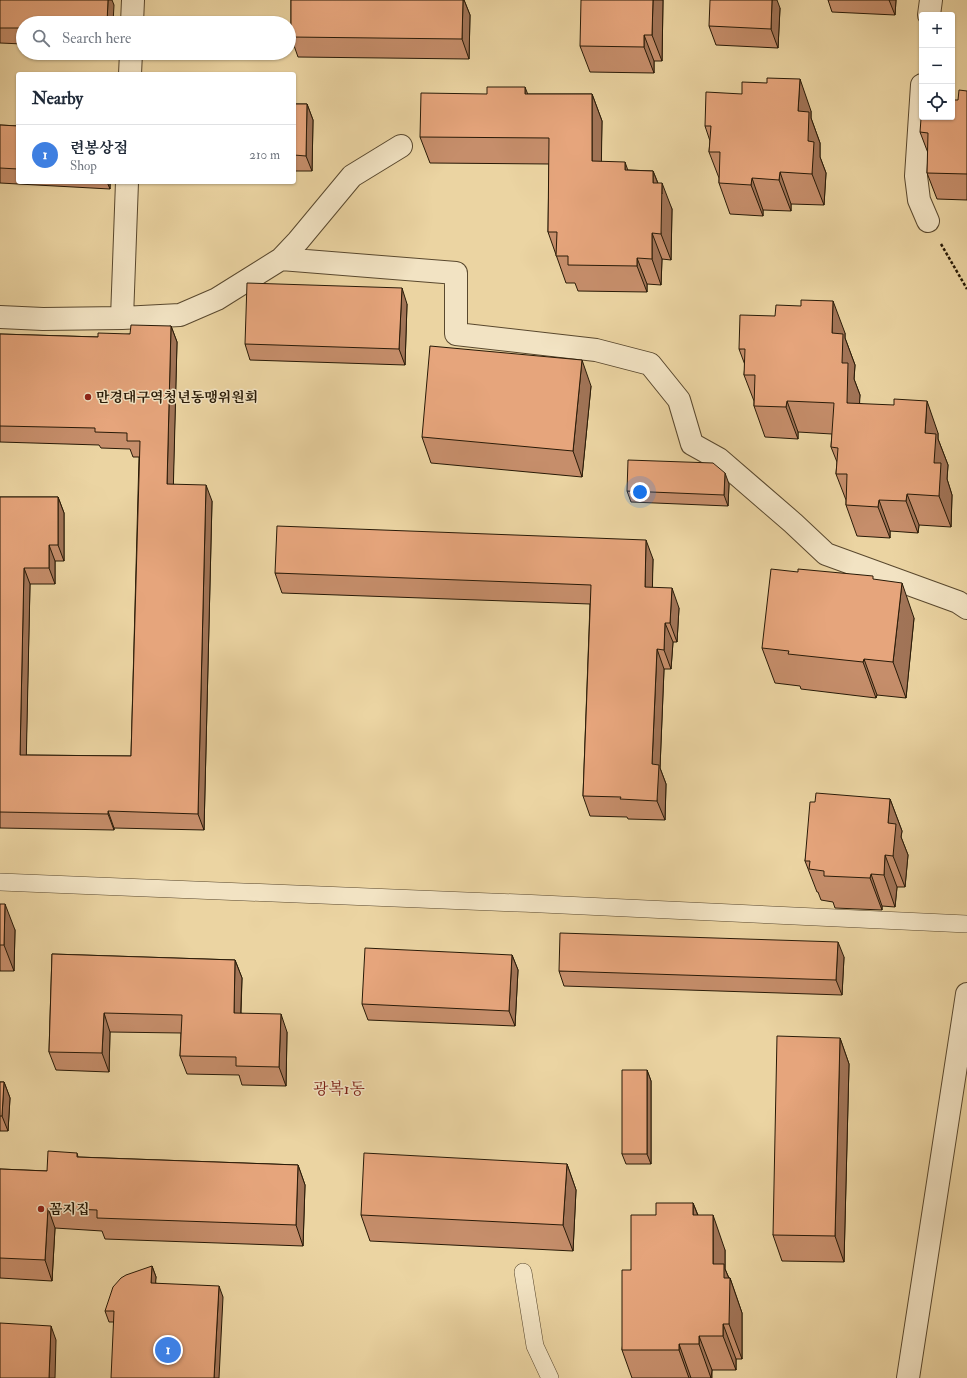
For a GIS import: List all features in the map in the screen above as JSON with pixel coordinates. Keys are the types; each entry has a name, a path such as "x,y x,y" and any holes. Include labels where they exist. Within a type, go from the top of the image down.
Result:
{"street":[{"path":"132,16 133,0"},
{"path":"929,12 931,0"},
{"path":"130,72 131,60"},
{"path":"920,120 916,176 919,200 928,221"},
{"path":"0,317 43,319 122,318 180,315 217,299 281,259 298,241 352,176 401,146"},
{"path":"122,318 127,184"},
{"path":"281,259 456,273 456,334 596,350 650,364 679,400 692,444 719,459 793,523 826,554 958,602 967,608"},
{"path":"908,1378 967,994"}],"lane":[{"path":"0,882 561,904 967,924"},
{"path":"523,1272 535,1346 550,1378"}],"path":[{"path":"928,221 967,290"}],"building":[{"path":"0,0 108,0 107,16 16,16 16,28 0,28"},
{"path":"291,0 463,0 462,39 296,37 296,16 291,16"},
{"path":"581,0 653,0 652,35 644,35 644,47 580,46"},
{"path":"710,0 772,0 771,29 709,26"},
{"path":"767,78 800,79 798,111 809,112 808,141 814,142 812,174 780,172 779,180 752,178 751,185 719,183 720,152 709,152 711,126 705,126 706,92 742,94 742,82 767,83"},
{"path":"487,87 525,87 525,94 592,94 592,161 625,162 625,170 653,171 653,183 662,183 661,234 652,233 652,259 637,258 637,266 568,265 568,256 556,256 557,232 548,232 549,138 420,137 421,93 487,94"},
{"path":"959,90 967,91 967,174 927,173 928,133 920,132 921,120 955,120 955,100 958,100"},
{"path":"296,104 307,104 306,156 296,155"},
{"path":"0,125 16,126 16,169 0,168"},
{"path":"247,283 402,288 399,349 245,344"},
{"path":"801,300 833,301 832,333 843,334 842,363 848,363 847,403 894,405 894,399 927,401 925,433 936,434 934,463 941,463 939,496 907,494 906,501 879,500 878,507 846,505 847,474 836,474 838,448 831,447 834,403 787,401 786,407 754,406 755,375 744,375 745,349 739,349 740,315 775,316 776,305 801,306"},
{"path":"131,325 171,326 167,484 206,485 198,814 108,811 108,814 0,812 0,497 58,497 58,545 49,545 49,568 24,568 20,755 131,756 140,441 127,441 127,433 95,432 95,428 0,426 0,334 98,337 98,333 130,334"},
{"path":"430,346 582,360 573,451 422,437"},
{"path":"628,460 713,463 725,473 724,495 627,491"},
{"path":"277,526 646,540 645,587 672,588 670,623 665,623 664,650 657,649 652,764 659,765 657,801 620,799 621,797 583,796 591,585 275,573"},
{"path":"771,569 798,572 798,569 873,576 873,579 902,583 893,662 864,659 863,662 788,654 789,651 762,648"},
{"path":"816,793 890,799 888,823 896,824 893,856 885,855 884,875 871,874 870,878 824,876 824,871 809,869 810,861 805,861 810,802 815,802"},
{"path":"0,904 5,904 4,945 0,945"},
{"path":"560,933 838,942 836,980 559,971"},
{"path":"365,948 512,955 509,1011 362,1004"},
{"path":"52,954 235,960 234,1013 281,1014 279,1067 236,1066 236,1057 180,1056 182,1015 104,1013 102,1053 49,1052"},
{"path":"777,1036 840,1038 835,1236 773,1235"},
{"path":"622,1070 647,1070 647,1154 622,1154"},
{"path":"0,1082 4,1082 2,1116 0,1116"},
{"path":"48,1151 77,1153 77,1157 298,1165 296,1225 97,1218 97,1210 48,1208 45,1260 0,1258 0,1169 47,1171"},
{"path":"364,1153 567,1164 563,1225 361,1215"},
{"path":"656,1203 693,1203 693,1215 713,1215 713,1264 724,1264 724,1278 730,1278 729,1324 723,1324 723,1336 699,1336 699,1344 679,1344 679,1350 622,1350 622,1270 631,1270 631,1215 656,1215"},
{"path":"152,1266 151,1283 219,1286 214,1378 111,1378 114,1311 105,1311 113,1287 126,1275"},
{"path":"0,1323 51,1326 49,1378 0,1378"}],"place":[{"name":"만경대구역청년동맹위원회","path":"88,397"},
{"name":"꼼지집","path":"41,1209"},
{"name":"련봉상점","path":"168,1350"}],"district":[{"name":"광복1동","path":"339,1088"}]}
